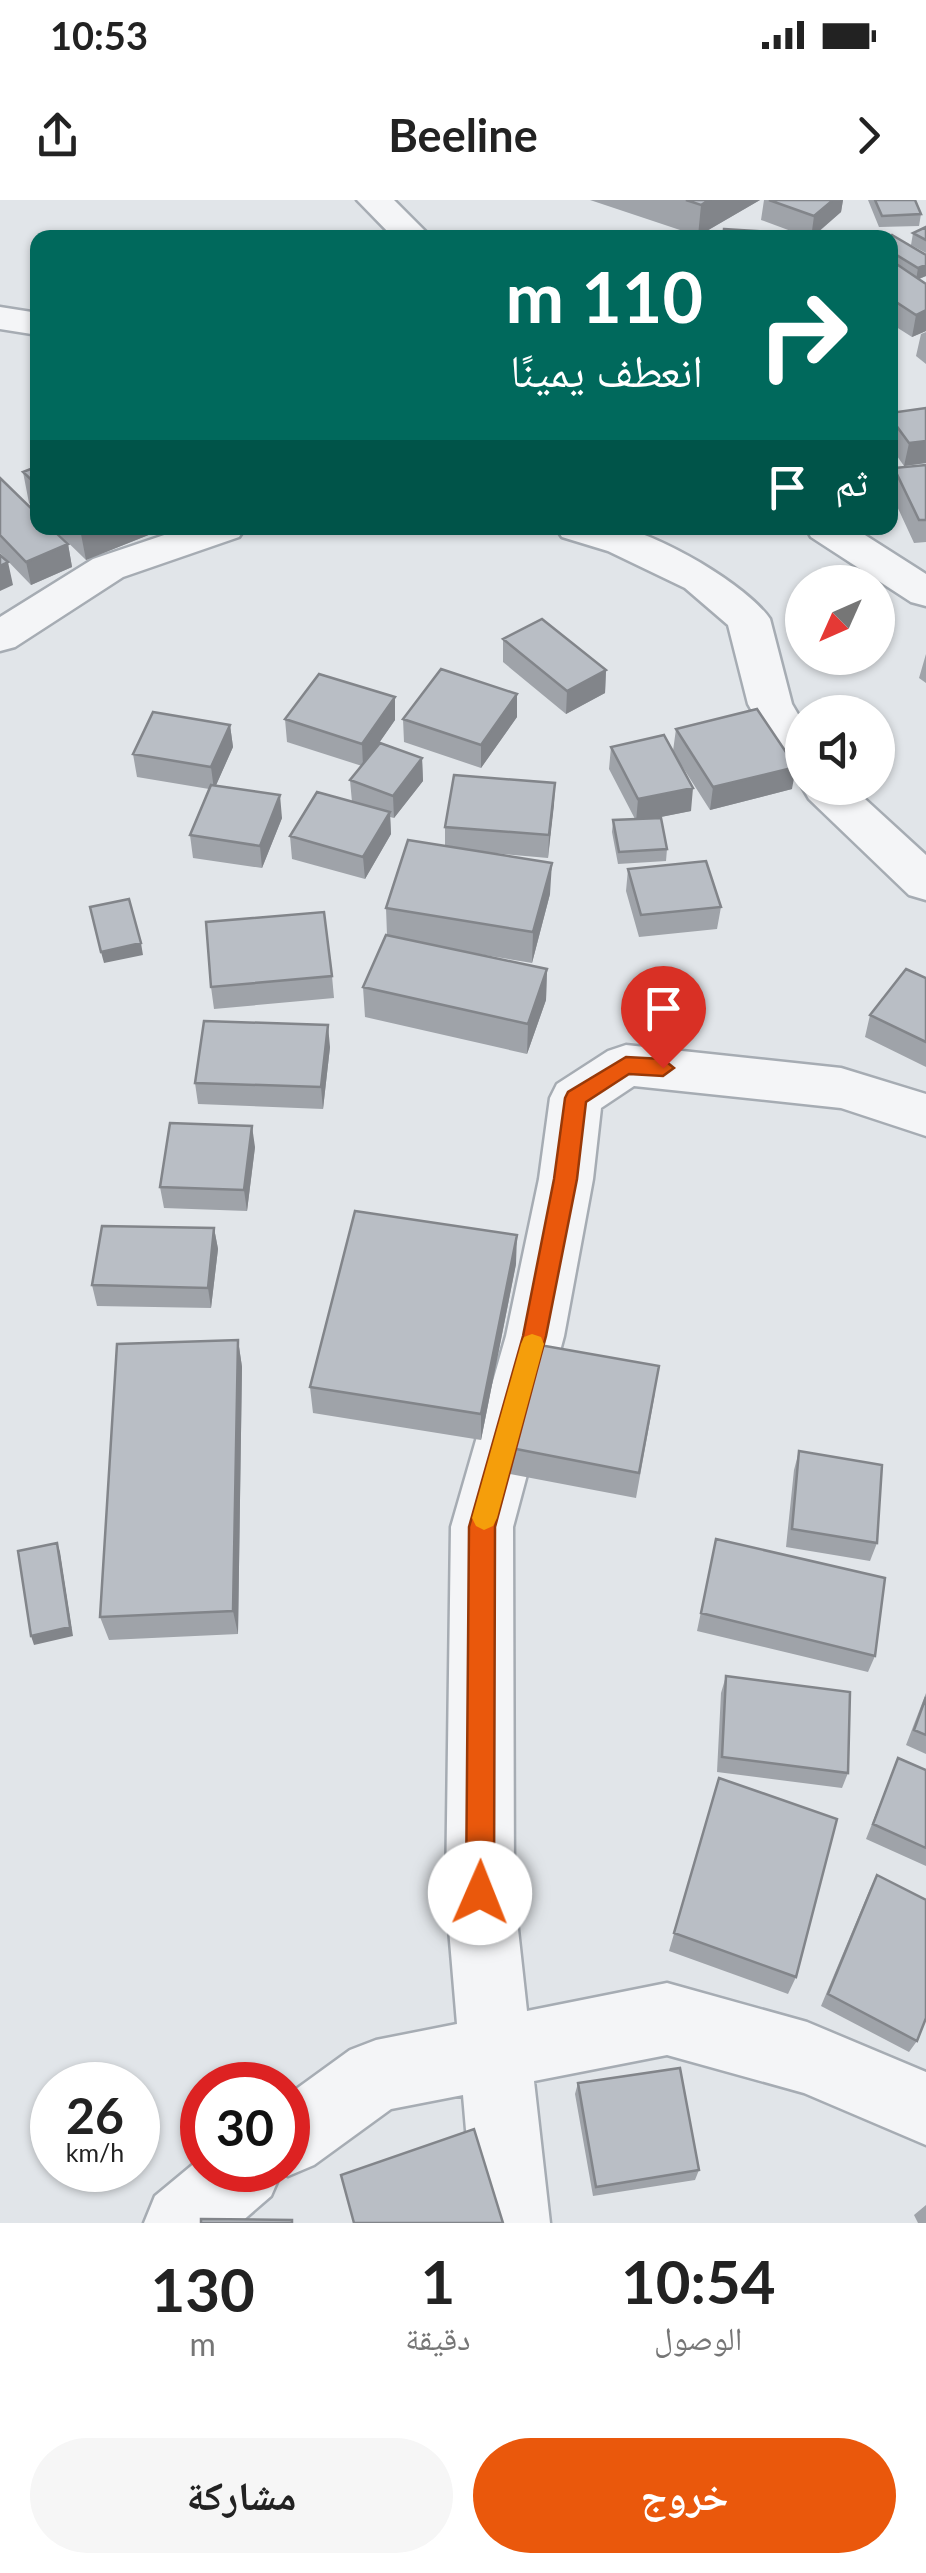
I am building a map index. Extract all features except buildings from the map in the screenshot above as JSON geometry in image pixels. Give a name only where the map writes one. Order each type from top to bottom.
[{"type":"street","points":[[374,200],[406,230]]},
{"type":"street","points":[[0,318],[30,323]]},
{"type":"street","points":[[0,637],[108,568],[204,535]]},
{"type":"street","points":[[600,535],[624,542],[700,580],[748,619],[770,704],[785,730]]},
{"type":"street","points":[[837,535],[926,593]]},
{"type":"street","points":[[843,805],[926,882]]},
{"type":"street","points":[[512,2223],[480,1893],[482,1527],[534,1336],[566,1179],[576,1098],[626,1065],[841,1088],[926,1115]]},
{"type":"street","points":[[310,2123],[376,2076],[667,2019],[808,2058],[926,2109]]},
{"type":"street","points":[[182,2223],[219,2192]]},
{"type":"slow traffic","points":[[484,1518],[532,1344]]},
{"type":"route","points":[[480,1893],[482,1527],[534,1336],[566,1179],[576,1098],[626,1065],[663,1068]]}]
